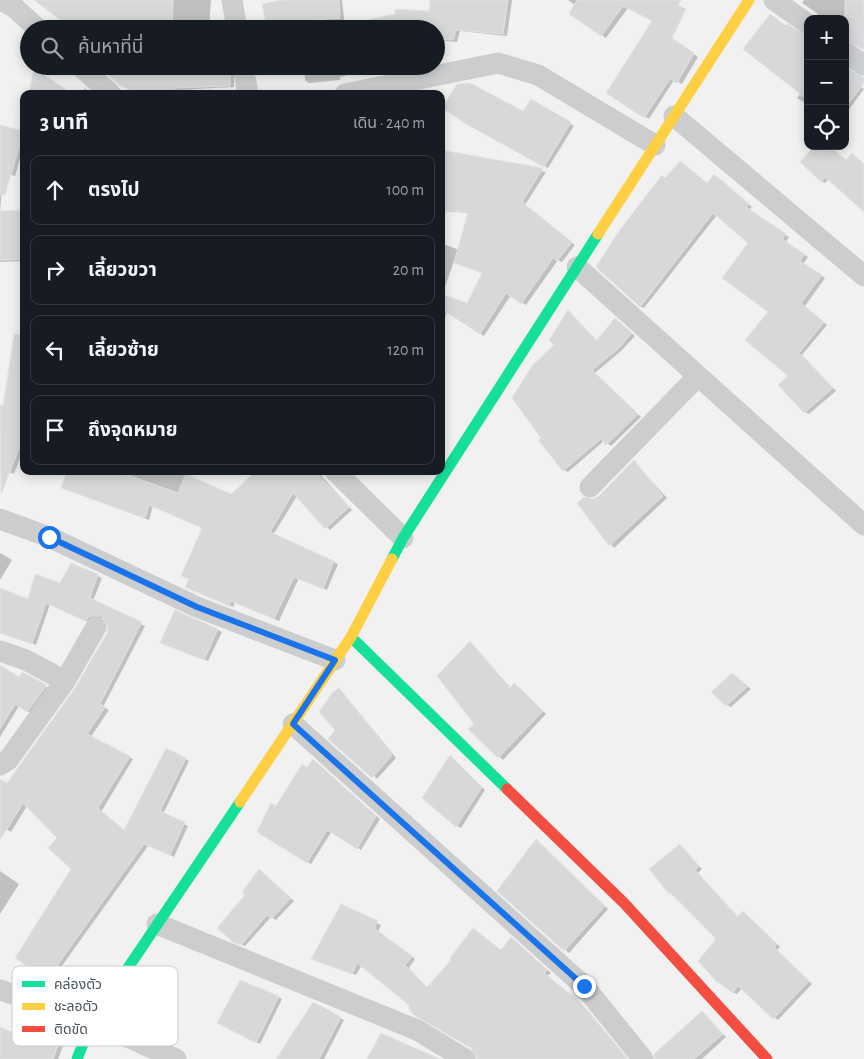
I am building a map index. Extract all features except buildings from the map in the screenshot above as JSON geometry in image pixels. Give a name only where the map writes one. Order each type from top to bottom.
[{"type":"street","points":[[1,0],[15,8],[28,20]]},
{"type":"street","points":[[232,0],[235,20]]},
{"type":"street","points":[[445,473],[749,0]]},
{"type":"street","points":[[774,0],[804,21]]},
{"type":"street","points":[[849,55],[864,65]]},
{"type":"street","points":[[445,74],[498,63],[538,75],[655,145]]},
{"type":"street","points":[[90,75],[107,90]]},
{"type":"street","points":[[245,75],[247,90]]},
{"type":"street","points":[[365,90],[439,75]]},
{"type":"street","points":[[674,116],[864,276]]},
{"type":"street","points":[[577,267],[864,525]]},
{"type":"street","points":[[590,488],[698,376]]},
{"type":"street","points":[[339,475],[403,538]]},
{"type":"street","points":[[129,966],[351,637],[403,538],[443,475]]},
{"type":"street","points":[[0,519],[49,537],[197,607],[335,660]]},
{"type":"street","points":[[0,765],[8,760],[64,681],[96,627]]},
{"type":"street","points":[[351,637],[624,902],[767,1059]]},
{"type":"street","points":[[0,651],[26,660],[64,681]]},
{"type":"street","points":[[293,724],[584,986],[643,1059]]},
{"type":"street","points":[[157,924],[417,1030],[465,1059]]},
{"type":"street","points":[[0,990],[12,994]]},
{"type":"street","points":[[77,1059],[82,1046]]},
{"type":"street","points":[[147,1046],[176,1059]]},
{"type":"traffic: fast","points":[[445,473],[598,234]]},
{"type":"traffic: fast","points":[[392,559],[403,538],[443,475]]},
{"type":"traffic: fast","points":[[351,637],[507,789]]},
{"type":"traffic: fast","points":[[129,966],[240,802]]},
{"type":"traffic: fast","points":[[77,1059],[82,1046]]},
{"type":"traffic: slow","points":[[598,234],[749,0]]},
{"type":"traffic: slow","points":[[240,802],[351,637],[392,559]]},
{"type":"traffic: jam","points":[[507,789],[624,903],[767,1059]]},
{"type":"route","points":[[49,537],[197,607],[335,660],[293,724],[584,986]]}]
